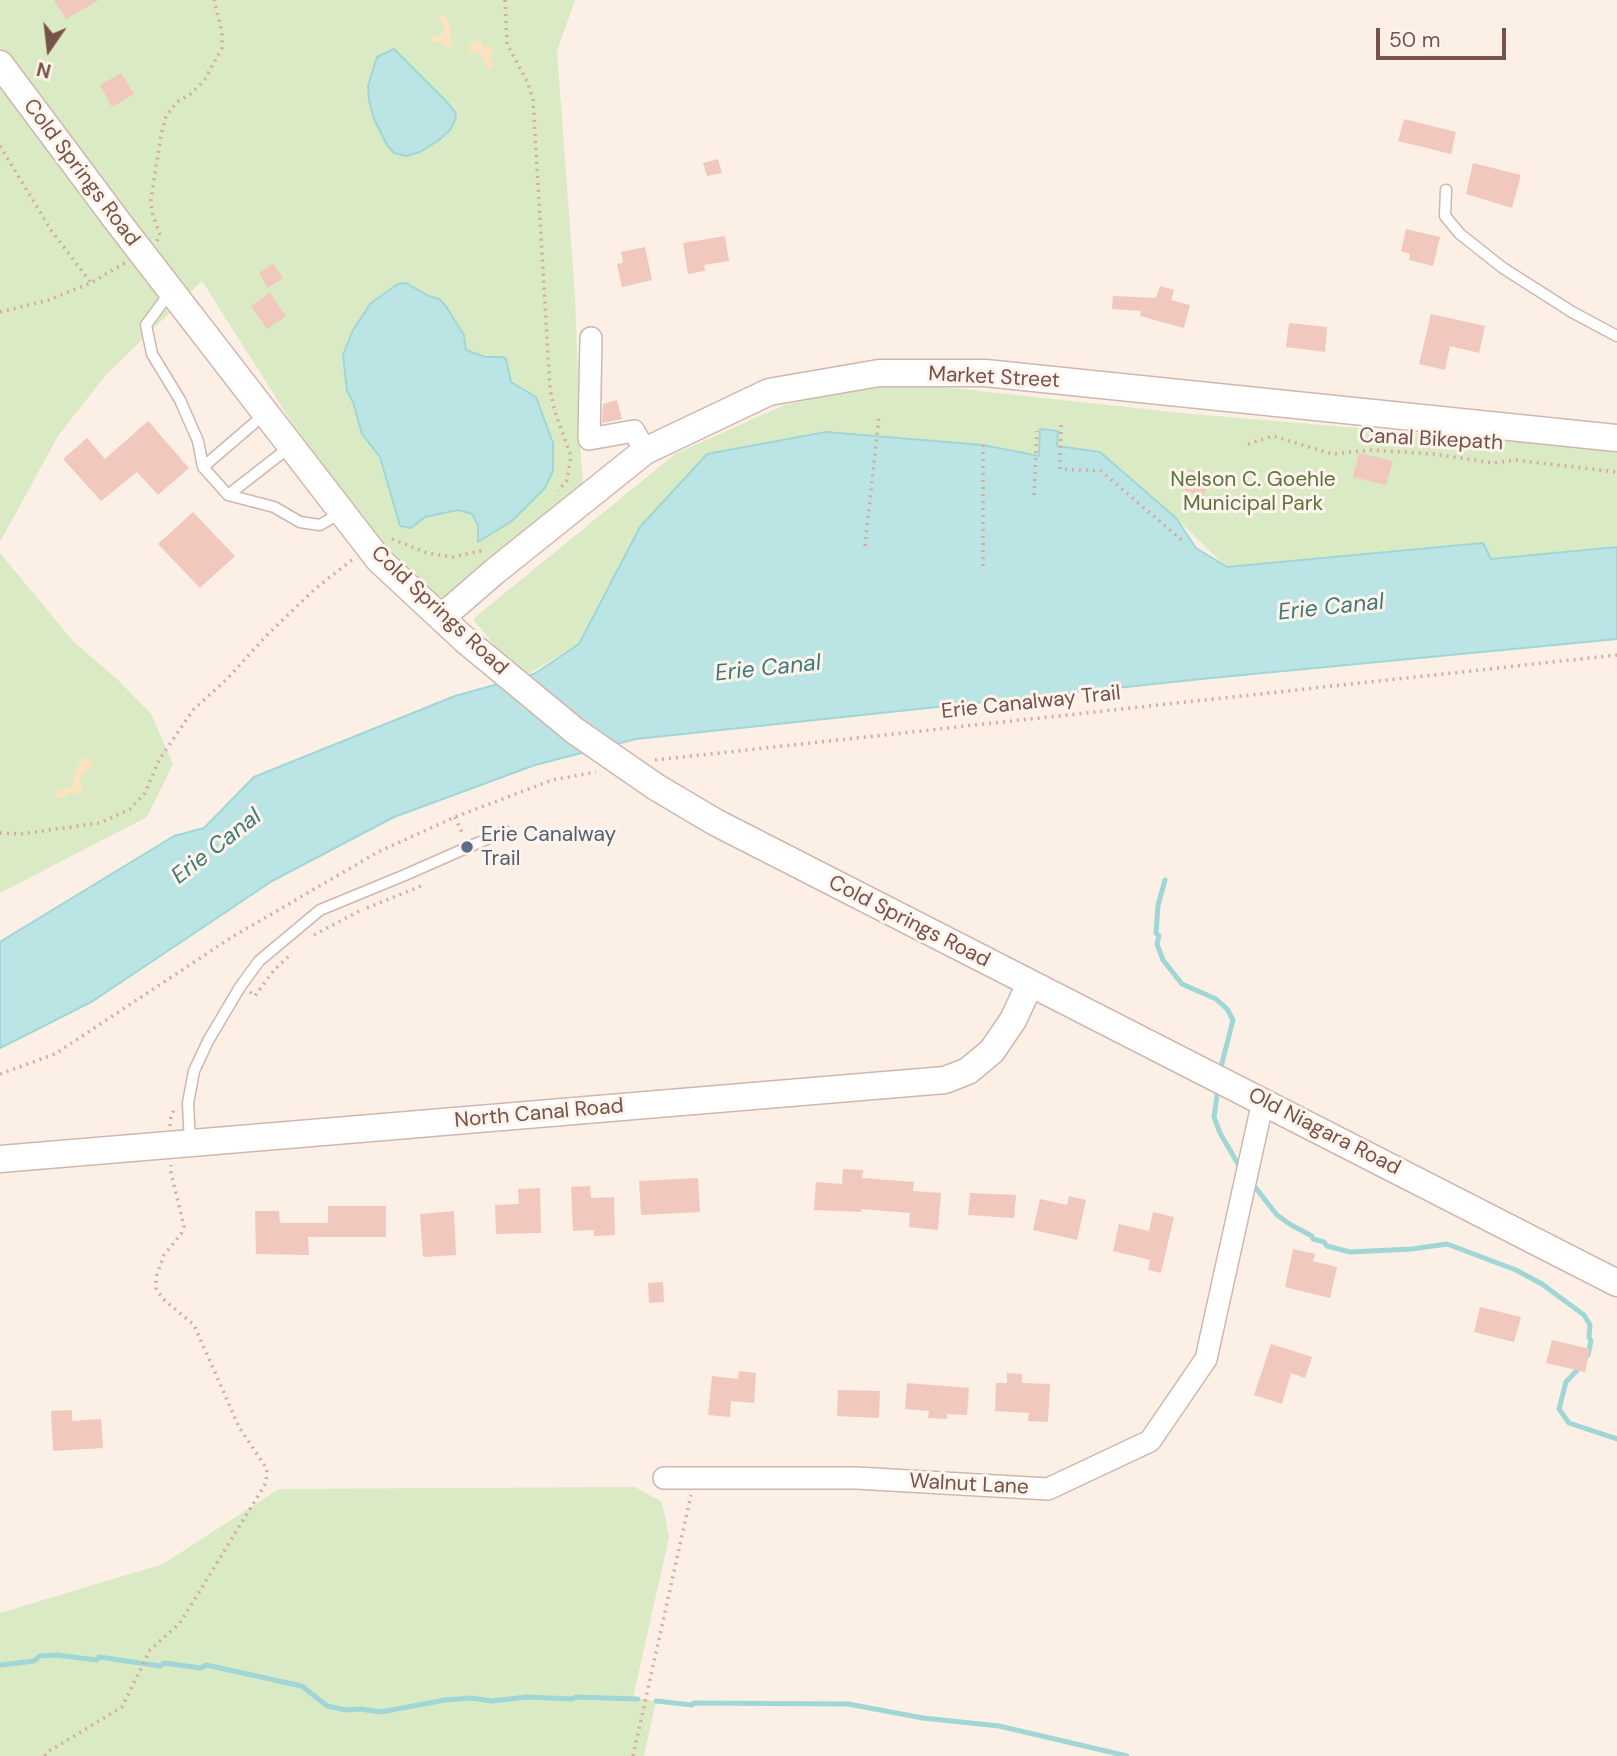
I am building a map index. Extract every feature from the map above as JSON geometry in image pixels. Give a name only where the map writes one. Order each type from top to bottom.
[{"type":"street","name":"Cold Springs Road","points":[[0,64],[379,560],[465,640],[575,731],[652,774],[715,822],[1030,984]]},
{"type":"street","points":[[591,338],[589,439],[634,431],[645,451]]},
{"type":"street","name":"Market Street","points":[[442,617],[645,451],[769,391],[879,373],[985,373],[1617,438]]},
{"type":"street","name":"Old Niagara Road","points":[[1030,984],[1617,1283]]},
{"type":"street","name":"North Canal Road","points":[[0,1160],[944,1080],[977,1065],[992,1051],[1013,1020],[1030,984]]},
{"type":"street","name":"Walnut Lane","points":[[664,1478],[856,1478],[1048,1489],[1150,1441],[1206,1359],[1263,1101]]},
{"type":"lane","points":[[1446,190],[1445,216],[1460,234],[1503,268],[1572,312],[1617,336]]},
{"type":"lane","points":[[171,291],[146,326],[152,354],[180,400],[198,441],[204,467],[228,495],[274,507],[300,522],[320,525],[342,512]]},
{"type":"lane","points":[[204,467],[266,413]]},
{"type":"lane","points":[[228,495],[291,446]]},
{"type":"lane","points":[[180,1143],[194,1071],[208,1041],[259,961],[320,910],[505,831]]},
{"type":"path","points":[[154,247],[160,235],[151,200],[166,116],[177,102],[192,93],[205,79],[222,48],[222,32],[214,0]]},
{"type":"path","points":[[505,0],[506,44],[528,83],[533,100],[550,389],[555,412],[571,456],[567,480],[555,494]]},
{"type":"path","points":[[0,146],[51,230],[91,283]]},
{"type":"path","points":[[0,312],[49,300],[91,283],[133,258]]},
{"type":"path","points":[[865,547],[879,416]]},
{"type":"path","points":[[1061,425],[1060,470],[1101,471],[1185,543]]},
{"type":"path","points":[[1034,495],[1037,431]]},
{"type":"path","name":"Canal Bikepath","points":[[1248,444],[1273,436],[1332,454],[1368,450],[1433,454],[1494,463],[1516,460],[1617,471]]},
{"type":"path","points":[[983,445],[984,568]]},
{"type":"path","points":[[390,539],[426,553],[453,557],[486,550]]},
{"type":"path","points":[[0,833],[20,834],[100,823],[130,809],[145,793],[159,761],[193,710],[316,588],[359,554]]},
{"type":"path","name":"Erie Canalway Trail","points":[[652,774],[1617,656]]},
{"type":"path","points":[[0,1074],[55,1054],[243,930],[378,852],[455,817],[552,780],[607,769]]},
{"type":"path","points":[[455,817],[468,847]]},
{"type":"path","points":[[313,936],[333,923],[421,886]]},
{"type":"path","points":[[240,987],[255,996],[274,970],[294,952]]},
{"type":"path","points":[[178,1103],[171,1116],[180,1143]]},
{"type":"path","points":[[45,1756],[122,1707],[150,1650],[180,1623],[266,1483],[267,1469],[239,1427],[194,1325],[162,1298],[156,1288],[156,1277],[163,1255],[181,1234],[184,1226],[171,1173]]},
{"type":"path","points":[[633,1756],[694,1478]]},
{"type":"green space","points":[[0,0],[575,0],[557,51],[575,295],[581,461],[585,499],[445,601],[401,567],[360,521],[285,412],[202,281],[105,376],[58,436],[0,542]]},
{"type":"green space","name":"Nelson C. Goehle Municipal Park","points":[[896,382],[1181,413],[1617,450],[1617,546],[1491,559],[1483,543],[1226,567],[1176,518],[640,527],[579,644],[521,678],[473,619],[675,454],[784,405]]},
{"type":"green space","points":[[0,553],[74,642],[117,679],[151,714],[173,764],[147,817],[0,893]]},
{"type":"green space","points":[[635,1487],[662,1502],[669,1537],[633,1698],[656,1701],[644,1756],[0,1756],[0,1613],[163,1564],[279,1489]]},
{"type":"sand","points":[[445,15],[451,29],[452,43],[448,47],[440,42],[433,42],[430,38],[431,35],[439,36],[443,33],[444,26],[439,19]]},
{"type":"sand","points":[[482,38],[482,46],[492,46],[494,49],[490,56],[494,65],[492,70],[488,69],[480,54],[474,52],[467,56],[470,43]]},
{"type":"sand","points":[[85,757],[93,766],[80,778],[82,792],[70,792],[64,797],[56,798],[55,793],[59,789],[73,785],[75,772]]},
{"type":"water","points":[[394,49],[444,99],[455,112],[456,118],[450,130],[439,140],[420,152],[406,156],[394,153],[387,145],[374,119],[369,100],[368,86],[377,57]]},
{"type":"water","points":[[406,283],[439,299],[445,305],[464,335],[466,350],[485,357],[506,359],[511,382],[536,397],[553,443],[553,471],[545,488],[512,521],[478,542],[478,525],[472,514],[458,510],[425,517],[411,528],[400,526],[380,457],[362,434],[347,391],[343,355],[353,330],[371,303],[398,284]]},
{"type":"water","name":"Erie Canal","points":[[1040,429],[1058,431],[1057,446],[1100,452],[1176,518],[1196,548],[1227,567],[1483,543],[1491,559],[1617,547],[1617,639],[1201,679],[636,739],[535,765],[394,817],[272,881],[93,1001],[0,1048],[0,942],[174,836],[204,828],[254,777],[455,696],[534,674],[579,644],[640,527],[707,454],[826,432],[983,445],[1039,456]]},
{"type":"building","points":[[54,0],[99,0],[66,19]]},
{"type":"building","points":[[121,73],[134,94],[112,107],[100,85]]},
{"type":"building","points":[[1404,119],[1456,132],[1451,154],[1398,141]]},
{"type":"building","points":[[718,159],[722,173],[707,176],[703,163]]},
{"type":"building","points":[[1473,163],[1521,175],[1512,208],[1466,194]]},
{"type":"building","points":[[1406,229],[1440,237],[1433,266],[1409,260],[1410,254],[1401,251]]},
{"type":"building","points":[[725,236],[729,261],[704,265],[705,271],[688,274],[683,243]]},
{"type":"building","points":[[645,247],[652,280],[622,287],[617,264],[623,263],[621,252]]},
{"type":"building","points":[[273,264],[283,278],[268,288],[259,273]]},
{"type":"building","points":[[1160,286],[1174,290],[1171,300],[1190,305],[1184,328],[1140,316],[1141,311],[1112,309],[1113,296],[1156,298]]},
{"type":"building","points":[[270,293],[286,316],[267,329],[251,306]]},
{"type":"building","points":[[1431,314],[1485,326],[1479,353],[1450,346],[1445,370],[1419,364]]},
{"type":"building","points":[[1289,323],[1327,327],[1325,352],[1286,347]]},
{"type":"building","points":[[617,400],[622,419],[602,423],[603,404]]},
{"type":"building","points":[[148,421],[189,468],[158,495],[137,472],[101,501],[63,459],[87,438],[105,459]]},
{"type":"building","points":[[1359,453],[1393,461],[1386,485],[1353,477]]},
{"type":"building","points":[[1189,469],[1211,477],[1203,497],[1181,489]]},
{"type":"building","points":[[193,512],[235,556],[200,588],[158,544]]},
{"type":"building","points":[[843,1169],[863,1170],[862,1178],[914,1182],[913,1191],[941,1193],[938,1230],[909,1227],[910,1213],[861,1209],[861,1212],[814,1210],[816,1182],[842,1184]]},
{"type":"building","points":[[698,1178],[700,1212],[641,1215],[639,1181]]},
{"type":"building","points":[[590,1186],[591,1198],[614,1197],[615,1235],[594,1236],[594,1230],[573,1231],[571,1187]]},
{"type":"building","points":[[540,1188],[541,1233],[496,1234],[495,1205],[519,1204],[518,1189]]},
{"type":"building","points":[[970,1193],[1016,1195],[1014,1218],[968,1215]]},
{"type":"building","points":[[1069,1196],[1086,1200],[1077,1240],[1033,1230],[1040,1199],[1067,1205]]},
{"type":"building","points":[[328,1206],[386,1206],[386,1237],[308,1237],[309,1255],[256,1254],[255,1211],[279,1211],[280,1223],[328,1223]]},
{"type":"building","points":[[454,1211],[456,1255],[423,1257],[420,1214]]},
{"type":"building","points":[[1153,1212],[1174,1217],[1161,1273],[1148,1270],[1150,1260],[1113,1251],[1119,1224],[1149,1231]]},
{"type":"building","points":[[1293,1249],[1315,1254],[1313,1261],[1337,1267],[1330,1298],[1285,1287]]},
{"type":"building","points":[[663,1282],[664,1302],[649,1303],[648,1283]]},
{"type":"building","points":[[1480,1307],[1521,1317],[1514,1342],[1474,1332]]},
{"type":"building","points":[[1552,1340],[1590,1349],[1585,1372],[1546,1363]]},
{"type":"building","points":[[1271,1344],[1312,1357],[1305,1378],[1291,1373],[1282,1404],[1254,1395]]},
{"type":"building","points":[[739,1371],[756,1373],[754,1403],[731,1401],[730,1417],[708,1415],[712,1376],[738,1379]]},
{"type":"building","points":[[1007,1373],[1022,1374],[1022,1383],[1050,1384],[1048,1422],[1028,1421],[1029,1413],[995,1411],[996,1383],[1007,1383]]},
{"type":"building","points":[[907,1383],[969,1388],[967,1415],[947,1414],[947,1419],[928,1418],[929,1411],[905,1409]]},
{"type":"building","points":[[838,1390],[880,1391],[879,1418],[837,1416]]},
{"type":"building","points":[[72,1410],[72,1421],[101,1419],[103,1448],[53,1451],[51,1411]]},
{"type":"waterway","points":[[1165,880],[1158,905],[1156,933],[1159,936],[1157,944],[1163,960],[1182,984],[1216,999],[1227,1009],[1233,1020],[1220,1071]]},
{"type":"waterway","points":[[1218,1088],[1214,1117],[1241,1169]]},
{"type":"waterway","points":[[1251,1182],[1277,1215],[1327,1246],[1350,1252],[1412,1249],[1447,1244],[1516,1270],[1542,1284],[1584,1315],[1590,1325],[1588,1355]]},
{"type":"waterway","points":[[1581,1366],[1566,1382],[1559,1409],[1569,1423],[1617,1439]]},
{"type":"waterway","points":[[0,1665],[56,1655],[97,1660],[99,1657],[160,1666],[164,1663],[201,1668],[206,1665],[302,1686],[327,1706],[381,1712],[471,1698],[492,1701],[527,1697],[638,1699]]},
{"type":"waterway","points":[[656,1701],[692,1705],[848,1704],[923,1718],[999,1726],[1127,1756]]},
{"type":"place","name":"Erie Canalway Trail","points":[[467,847]]}]
